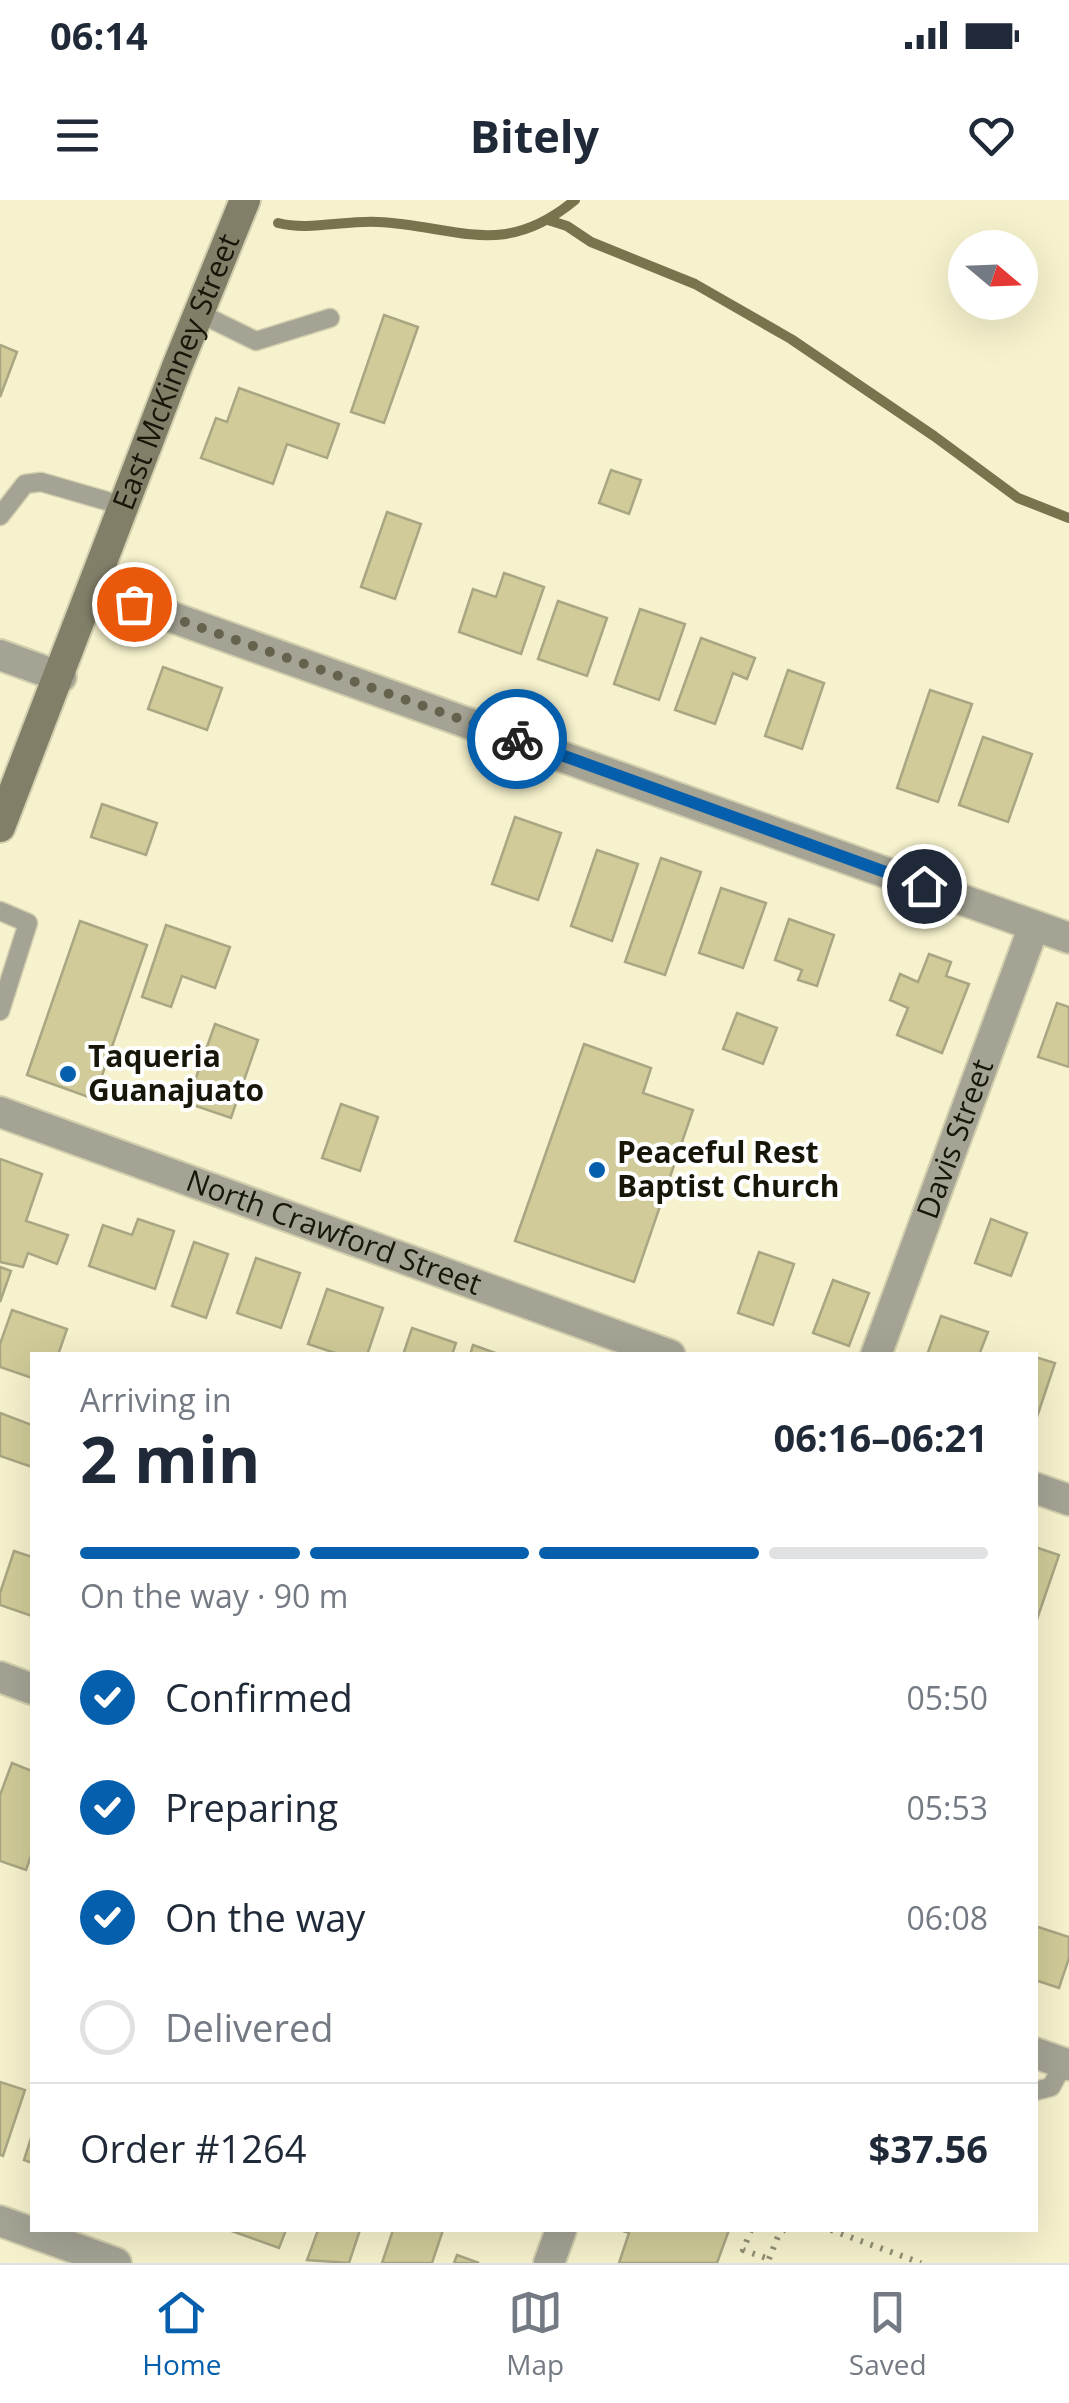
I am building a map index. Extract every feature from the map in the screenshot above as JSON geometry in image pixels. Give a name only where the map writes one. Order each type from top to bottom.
[{"type":"main road","name":"East McKinney Street","points":[[0,828],[246,200]]},
{"type":"street","points":[[93,590],[1069,938]]},
{"type":"street","points":[[0,655],[60,677]]},
{"type":"street","name":"Davis Street","points":[[877,1352],[1034,926]]},
{"type":"street","name":"North Crawford Street","points":[[0,1112],[662,1352]]},
{"type":"street","points":[[1038,1489],[1069,1500]]},
{"type":"street","points":[[0,1677],[30,1688]]},
{"type":"street","points":[[0,2220],[60,2253],[116,2263]]},
{"type":"street","points":[[549,2263],[560,2232]]},
{"type":"lane","points":[[199,313],[256,341],[330,318]]},
{"type":"lane","points":[[0,516],[25,484],[42,482],[124,506]]},
{"type":"lane","points":[[0,911],[28,923],[0,1011]]},
{"type":"lane","points":[[1038,2090],[1051,2087],[1056,2060]]},
{"type":"path","points":[[749,2232],[743,2250],[768,2261],[782,2232]]},
{"type":"path","points":[[837,2232],[921,2263]]},
{"type":"building","points":[[384,315],[418,327],[384,423],[351,412]]},
{"type":"building","points":[[0,345],[17,352],[0,397]]},
{"type":"building","points":[[239,388],[339,424],[327,458],[287,444],[273,484],[201,458],[216,418],[227,422]]},
{"type":"building","points":[[611,470],[641,480],[629,514],[599,503]]},
{"type":"building","points":[[387,512],[421,524],[395,599],[361,587]]},
{"type":"building","points":[[504,573],[544,587],[521,654],[459,632],[473,589],[496,597]]},
{"type":"building","points":[[558,601],[607,618],[587,676],[538,659]]},
{"type":"building","points":[[640,609],[685,624],[659,700],[614,684]]},
{"type":"building","points":[[701,638],[755,658],[747,679],[733,673],[715,724],[675,710]]},
{"type":"building","points":[[163,667],[222,688],[207,730],[148,709]]},
{"type":"building","points":[[788,670],[824,683],[802,749],[765,736]]},
{"type":"building","points":[[930,690],[972,704],[938,802],[897,788]]},
{"type":"building","points":[[983,737],[1032,754],[1008,822],[959,805]]},
{"type":"building","points":[[102,804],[157,823],[146,855],[91,837]]},
{"type":"building","points":[[515,817],[561,833],[538,900],[492,884]]},
{"type":"building","points":[[597,850],[638,864],[612,941],[571,926]]},
{"type":"building","points":[[661,858],[701,872],[665,975],[625,962]]},
{"type":"building","points":[[721,888],[766,903],[743,968],[699,953]]},
{"type":"building","points":[[789,919],[834,935],[817,986],[798,980],[802,970],[775,960]]},
{"type":"building","points":[[80,921],[147,945],[94,1099],[27,1075]]},
{"type":"building","points":[[166,925],[230,947],[215,988],[182,976],[171,1007],[142,997]]},
{"type":"building","points":[[929,954],[951,962],[946,976],[969,984],[942,1053],[897,1035],[908,1008],[890,1000],[900,974],[918,982]]},
{"type":"building","points":[[1057,1003],[1069,1007],[1069,1067],[1038,1057]]},
{"type":"building","points":[[737,1013],[777,1028],[763,1064],[723,1049]]},
{"type":"building","points":[[215,1024],[258,1040],[231,1118],[187,1103]]},
{"type":"building","name":"Peaceful Rest Baptist Church","points":[[584,1044],[651,1068],[643,1093],[693,1110],[634,1282],[515,1241]]},
{"type":"building","points":[[341,1104],[378,1117],[360,1171],[322,1158]]},
{"type":"building","points":[[0,1159],[42,1174],[26,1221],[68,1235],[57,1264],[28,1253],[23,1267],[0,1262]]},
{"type":"building","points":[[138,1219],[174,1231],[155,1289],[89,1266],[103,1225],[132,1235]]},
{"type":"building","points":[[991,1219],[1027,1233],[1011,1276],[975,1263]]},
{"type":"building","points":[[194,1242],[228,1254],[206,1318],[172,1306]]},
{"type":"building","points":[[759,1252],[794,1264],[773,1325],[738,1313]]},
{"type":"building","points":[[256,1258],[300,1273],[281,1328],[237,1313]]},
{"type":"building","points":[[0,1267],[11,1271],[0,1302]]},
{"type":"building","points":[[833,1280],[869,1293],[849,1346],[813,1333]]},
{"type":"building","points":[[327,1289],[383,1308],[368,1352],[332,1352],[308,1344]]},
{"type":"building","points":[[12,1310],[67,1329],[59,1352],[30,1352],[30,1377],[0,1367],[0,1344]]},
{"type":"building","points":[[941,1316],[988,1332],[980,1352],[928,1352]]},
{"type":"building","points":[[412,1328],[456,1343],[453,1352],[404,1352]]},
{"type":"building","points":[[473,1345],[493,1352],[471,1352]]},
{"type":"building","points":[[1038,1358],[1055,1363],[1038,1414]]},
{"type":"building","points":[[0,1413],[30,1424],[30,1466],[0,1456]]},
{"type":"building","points":[[1038,1548],[1059,1555],[1038,1616]]},
{"type":"building","points":[[14,1551],[30,1556],[30,1615],[0,1605],[0,1593]]},
{"type":"building","points":[[12,1763],[30,1770],[30,1859],[26,1870],[0,1861],[0,1795]]},
{"type":"building","points":[[1038,1927],[1069,1937],[1069,1958],[1059,1988],[1038,1981]]},
{"type":"building","points":[[0,2082],[25,2090],[3,2156],[0,2155]]},
{"type":"building","points":[[30,2141],[30,2162],[24,2160]]},
{"type":"building","points":[[235,2232],[285,2232],[279,2248]]},
{"type":"building","points":[[317,2232],[359,2232],[349,2263],[307,2260]]},
{"type":"building","points":[[392,2232],[442,2232],[432,2263],[382,2263]]},
{"type":"building","points":[[626,2232],[728,2232],[717,2263],[619,2263],[629,2233]]},
{"type":"building","points":[[457,2255],[479,2263],[454,2263]]},
{"type":"waterway","points":[[278,223],[302,226],[378,222],[457,233],[502,234],[549,218],[575,200]]},
{"type":"waterway","points":[[548,220],[567,226],[591,242],[695,284],[791,339],[1018,498],[1069,518]]},
{"type":"way so far","points":[[134,604],[517,739]]},
{"type":"place","name":"Taqueria Guanajuato","points":[[68,1074]]},
{"type":"place","name":"Peaceful Rest Baptist Church","points":[[597,1170]]},
{"type":"route","points":[[517,739],[924,886]]}]
